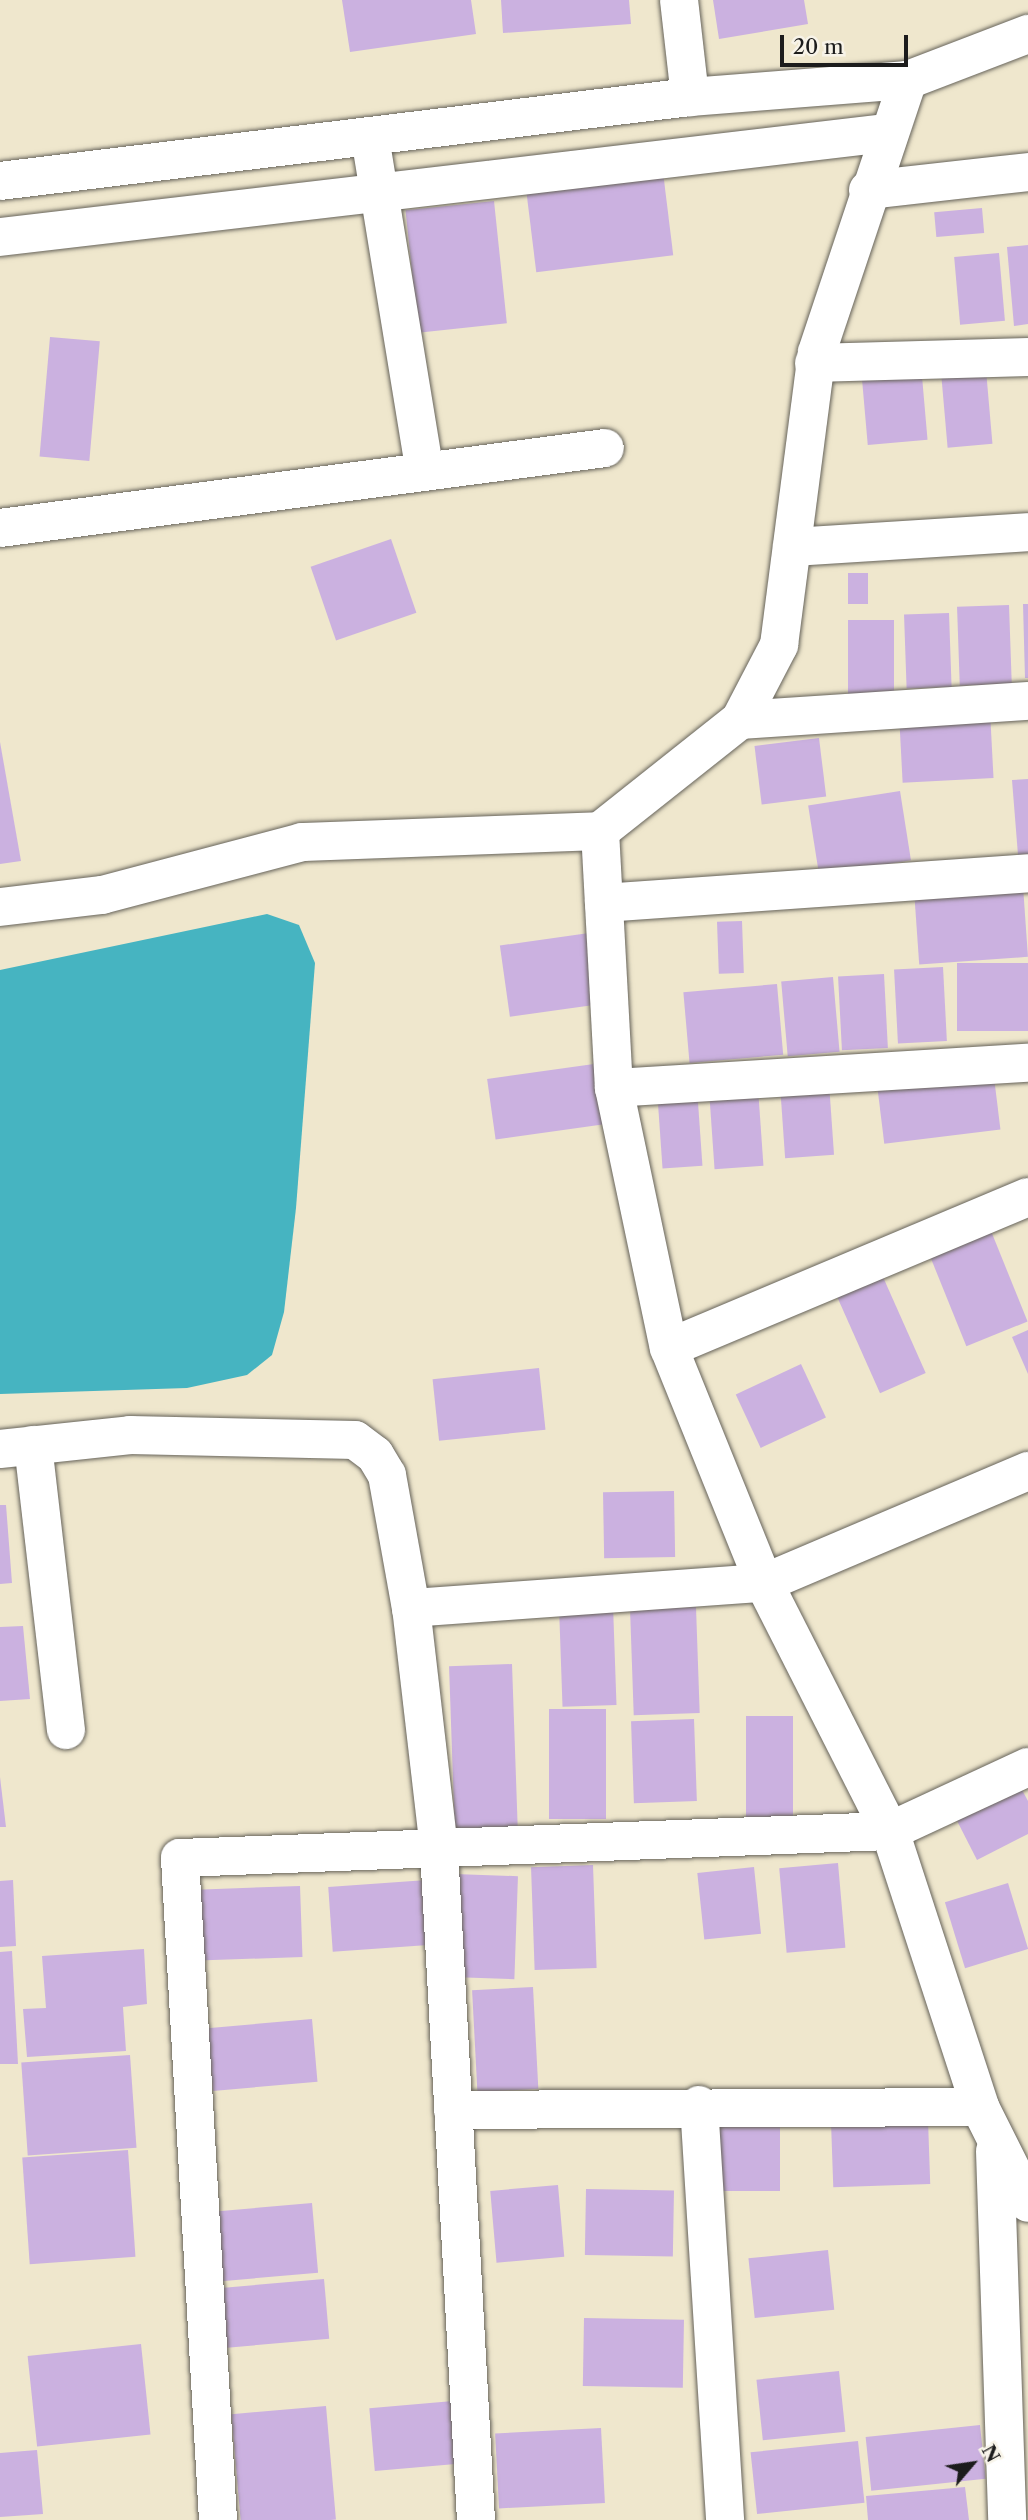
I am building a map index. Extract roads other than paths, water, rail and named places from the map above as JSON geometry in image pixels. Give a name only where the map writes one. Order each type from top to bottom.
[{"type":"street","points":[[679,0],[690,97]]},
{"type":"street","points":[[0,181],[690,97],[908,80],[1028,34]]},
{"type":"street","points":[[0,907],[102,895],[302,842],[600,831],[740,720],[779,645],[814,363],[868,190],[908,80]]},
{"type":"street","points":[[0,237],[887,133]]},
{"type":"street","points":[[370,137],[376,192],[425,472]]},
{"type":"street","points":[[868,190],[1028,172]]},
{"type":"street","points":[[814,363],[1028,357]]},
{"type":"street","points":[[0,528],[605,447]]},
{"type":"street","points":[[792,547],[1028,532]]},
{"type":"street","points":[[740,720],[1028,701]]},
{"type":"street","points":[[600,831],[614,1088],[669,1348],[764,1583],[890,1831],[980,2107],[995,2145],[1028,2203]]},
{"type":"street","points":[[604,903],[1028,873]]},
{"type":"street","points":[[614,1088],[1028,1063]]},
{"type":"street","points":[[669,1348],[1028,1197]]},
{"type":"street","points":[[66,1730],[17,1447],[130,1436],[355,1440],[387,1475],[411,1608],[439,1849],[476,2520]]},
{"type":"street","points":[[411,1608],[764,1583],[1028,1471]]},
{"type":"street","points":[[218,2520],[180,1858],[890,1831],[1028,1767]]},
{"type":"street","points":[[453,2110],[699,2105],[980,2107]]},
{"type":"street","points":[[699,2105],[725,2520]]},
{"type":"street","points":[[995,2145],[1007,2520]]},
{"type":"water","points":[[267,914],[299,925],[315,963],[296,1208],[284,1312],[272,1355],[247,1375],[187,1388],[0,1394],[0,970]]}]
